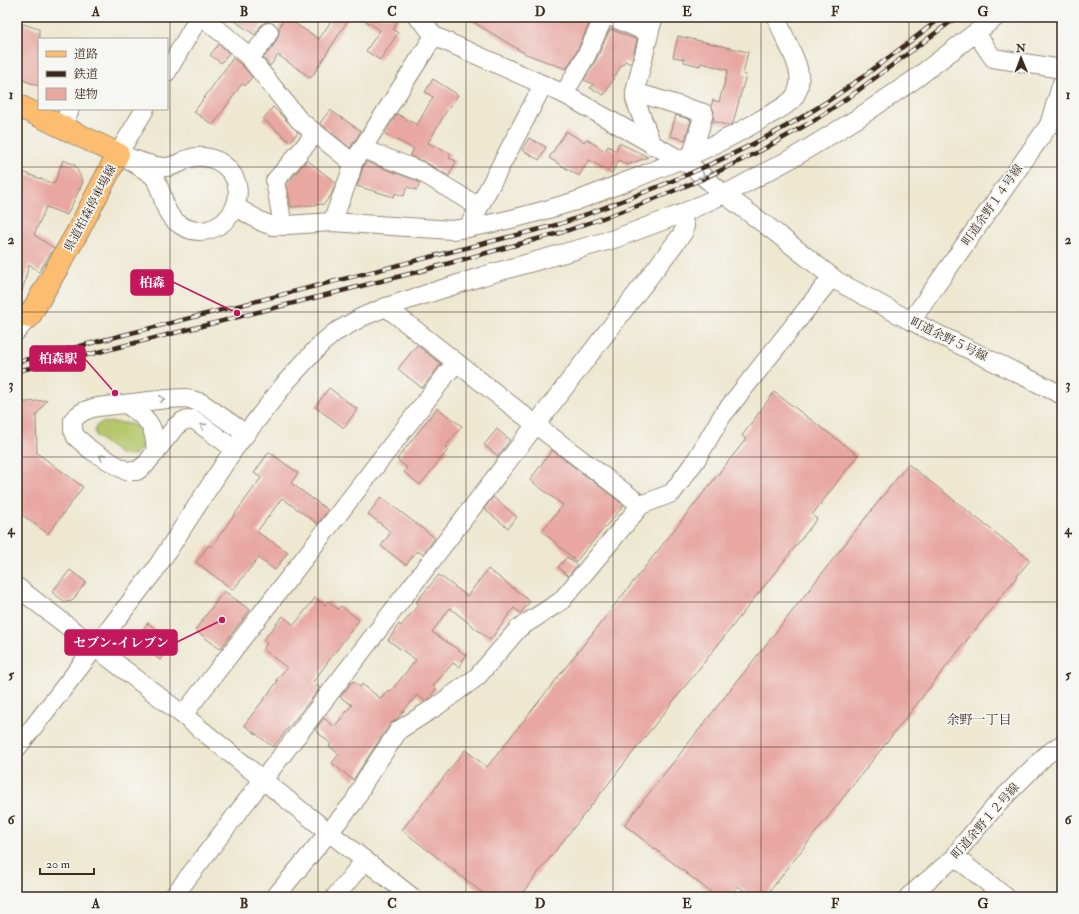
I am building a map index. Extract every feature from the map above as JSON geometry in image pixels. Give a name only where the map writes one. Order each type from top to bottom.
[{"type":"main road","name":"県道柏森停車場線","points":[[17,105],[66,118],[118,154],[56,272],[21,321]]},
{"type":"street","points":[[168,70],[200,17],[226,36],[250,58],[299,120],[312,131],[358,156],[420,171],[479,207]]},
{"type":"street","points":[[332,222],[358,156],[434,36],[424,23],[417,17]]},
{"type":"street","points":[[564,94],[586,56],[604,17]]},
{"type":"street","points":[[612,17],[642,30],[653,22]]},
{"type":"street","points":[[236,207],[262,222],[273,226],[332,222],[452,230],[468,228],[530,214],[577,200],[686,158],[736,135],[780,109],[796,96],[799,82],[798,70],[777,17]]},
{"type":"street","points":[[17,748],[155,570],[234,449],[287,381],[334,332],[362,317],[386,307],[483,276],[589,247],[681,214],[724,194],[796,156],[840,130],[915,79],[996,17]]},
{"type":"street","points":[[652,145],[635,92],[653,22]]},
{"type":"street","points":[[250,58],[264,41],[269,32]]},
{"type":"street","points":[[976,33],[993,58],[1062,69]]},
{"type":"street","name":"町道余野５号線","points":[[434,36],[564,94],[652,145],[686,158],[691,166],[724,194],[835,279],[911,321],[1062,395]]},
{"type":"street","name":"町道余野１４号線","points":[[911,321],[1048,125],[1062,83]]},
{"type":"street","points":[[468,228],[543,85]]},
{"type":"street","points":[[635,92],[704,113],[686,158]]},
{"type":"street","points":[[118,154],[144,110]]},
{"type":"street","points":[[283,226],[275,182],[310,140],[312,131]]},
{"type":"street","points":[[118,154],[165,167],[178,165],[185,160],[193,158],[203,157],[216,160],[224,165],[234,177],[238,192],[236,207],[232,214],[223,223],[212,229],[194,230],[183,227],[175,222],[165,208],[160,189],[155,178],[118,154]]},
{"type":"street","points":[[172,897],[683,233],[685,226],[681,214]]},
{"type":"street","points":[[275,897],[331,834],[354,802],[366,779],[398,730],[437,706],[477,677],[519,628],[561,601],[641,505],[672,493],[696,460],[722,416],[835,279]]},
{"type":"street","points":[[386,307],[536,425],[641,505]]},
{"type":"street","points":[[182,715],[456,362]]},
{"type":"street","points":[[234,449],[193,419],[183,420],[176,426],[156,454],[146,464],[137,471],[126,471],[92,451],[76,437],[73,430],[73,420],[78,413],[98,407],[166,398],[186,398],[202,403],[246,434]]},
{"type":"street","points":[[126,404],[144,415],[151,426],[156,440],[156,454]]},
{"type":"street","points":[[17,587],[412,897]]},
{"type":"street","name":"町道余野１２号線","points":[[908,897],[955,857],[961,847],[998,803],[1046,754],[1062,744]]},
{"type":"street","points":[[955,857],[1006,897]]},
{"type":"street","points":[[335,897],[365,860]]},
{"type":"green space","points":[[100,423],[124,423],[137,427],[142,432],[144,437],[142,448],[133,455],[127,456],[120,454],[96,436],[95,428]]},
{"type":"building","points":[[229,17],[261,17],[268,22],[263,23],[255,35]]},
{"type":"building","points":[[285,17],[319,39],[334,17],[350,17],[311,78],[278,55],[270,66],[263,58],[272,48],[278,37],[279,28]]},
{"type":"building","points":[[360,17],[400,17],[393,29],[398,33],[380,60],[366,51],[380,30]]},
{"type":"building","points":[[465,17],[592,17],[577,51],[566,69],[526,54]]},
{"type":"building","points":[[23,24],[39,29],[38,86],[17,78],[17,40]]},
{"type":"building","points":[[610,29],[637,40],[631,64],[625,61],[622,64],[604,95],[590,88],[593,84],[584,80],[596,60]]},
{"type":"building","points":[[678,36],[748,52],[743,74],[746,75],[733,123],[729,126],[713,121],[714,111],[711,106],[713,100],[719,102],[728,70],[701,63],[700,66],[684,62],[684,59],[673,57]]},
{"type":"building","points":[[219,44],[229,53],[221,63],[210,55]]},
{"type":"building","points":[[233,58],[242,65],[252,77],[245,86],[242,84],[213,125],[194,112]]},
{"type":"building","points":[[433,79],[458,95],[449,107],[428,143],[451,154],[449,158],[456,161],[449,176],[425,162],[410,156],[414,149],[385,134],[397,114],[417,125],[433,97],[425,92]]},
{"type":"building","points":[[273,107],[298,132],[290,142],[263,119]]},
{"type":"building","points":[[330,110],[361,131],[350,148],[320,123]]},
{"type":"building","points":[[676,115],[691,120],[685,140],[670,136]]},
{"type":"building","points":[[566,131],[584,142],[586,139],[605,151],[608,146],[616,151],[619,143],[648,157],[627,165],[619,160],[612,173],[589,160],[579,176],[549,158]]},
{"type":"building","points":[[529,138],[546,147],[539,160],[522,150]]},
{"type":"building","points":[[63,160],[75,165],[83,182],[67,215],[46,207],[34,235],[54,248],[39,272],[29,264],[22,292],[17,291],[17,170],[54,184]]},
{"type":"building","points":[[307,160],[336,183],[331,195],[324,204],[291,207],[287,184]]},
{"type":"building","points":[[366,162],[415,180],[420,183],[417,190],[407,187],[404,196],[395,193],[394,197],[357,186]]},
{"type":"building","points":[[417,345],[441,364],[422,388],[398,369]]},
{"type":"building","points":[[329,388],[357,409],[344,428],[315,407]]},
{"type":"building","points":[[774,392],[858,455],[812,515],[817,519],[519,897],[488,897],[402,830],[465,750],[487,767],[746,439],[742,436]]},
{"type":"building","points":[[47,400],[36,416],[37,453],[83,487],[48,534],[17,511],[17,403]]},
{"type":"building","points":[[437,408],[462,426],[445,447],[448,450],[420,485],[404,472],[407,468],[397,459]]},
{"type":"building","points":[[497,429],[510,440],[498,456],[484,445]]},
{"type":"building","points":[[552,450],[624,505],[576,561],[542,531],[563,505],[530,480]]},
{"type":"building","points":[[269,452],[298,473],[291,483],[328,510],[318,524],[282,498],[257,532],[288,552],[275,570],[258,558],[233,590],[196,562],[209,545],[211,547],[261,478],[254,473]]},
{"type":"building","points":[[908,464],[1030,560],[765,897],[752,897],[738,886],[729,897],[717,897],[624,825]]},
{"type":"building","points":[[381,497],[435,538],[423,554],[417,551],[406,565],[381,546],[391,532],[368,514]]},
{"type":"building","points":[[493,497],[517,517],[508,528],[484,509]]},
{"type":"building","points":[[567,557],[577,565],[568,576],[558,567]]},
{"type":"building","points":[[488,569],[530,601],[521,613],[514,608],[490,640],[450,608],[432,632],[466,655],[459,667],[453,663],[433,686],[436,689],[428,700],[425,701],[417,695],[398,718],[390,724],[353,780],[332,763],[339,754],[329,746],[331,744],[315,730],[324,718],[334,727],[352,705],[340,697],[353,681],[360,687],[362,684],[381,699],[388,690],[390,692],[416,660],[388,640],[399,624],[401,626],[419,604],[416,602],[439,575],[467,596]]},
{"type":"building","points":[[70,570],[86,582],[72,601],[65,602],[52,592]]},
{"type":"building","points":[[224,591],[250,610],[220,649],[195,630]]},
{"type":"building","points":[[315,598],[325,605],[328,601],[338,609],[341,606],[359,620],[313,682],[320,688],[273,747],[244,725],[278,681],[276,680],[287,668],[263,649],[267,643],[263,640],[283,616],[294,625]]},
{"type":"building","points":[[148,623],[173,642],[160,660],[139,644],[142,640],[137,636]]},
{"type":"railway","points":[[17,362],[560,224],[593,212],[692,173],[787,126],[849,87],[942,17]]},
{"type":"railway","points":[[17,371],[87,355],[417,272],[563,232],[637,206],[705,178],[760,151],[815,120],[852,95],[957,17]]},
{"type":"place","name":"柏森","points":[[237,313]]},
{"type":"place","name":"柏森駅","points":[[115,393]]},
{"type":"place","name":"セブン-イレブン","points":[[222,620]]},
{"type":"district","name":"余野一丁目","points":[[979,719]]}]
